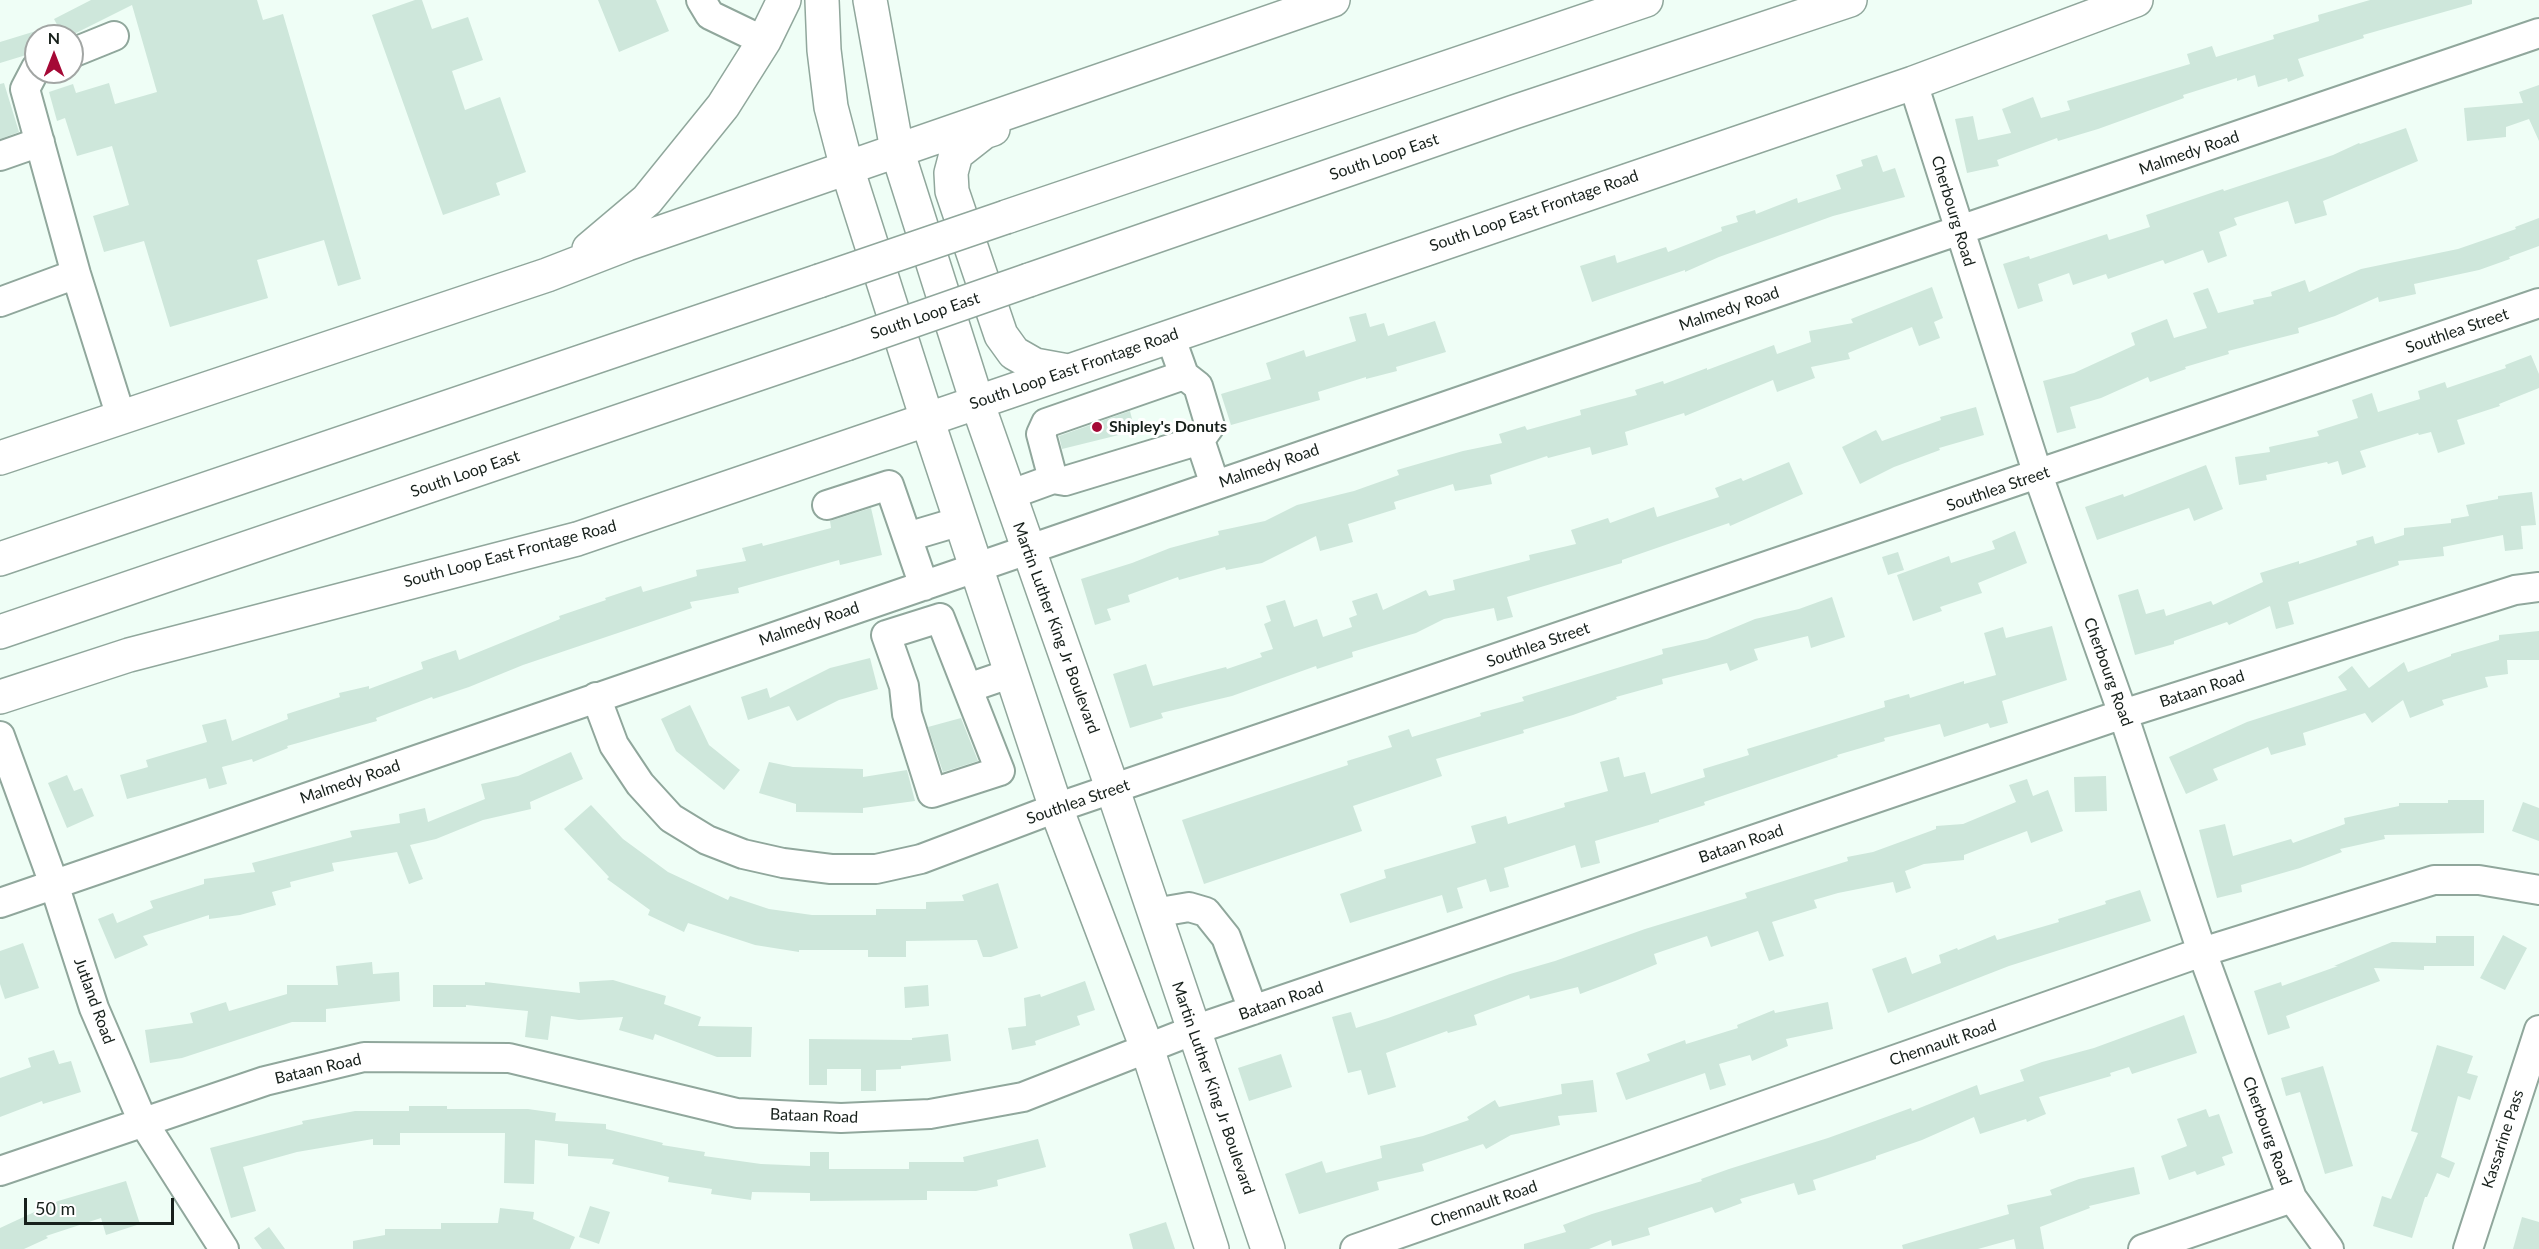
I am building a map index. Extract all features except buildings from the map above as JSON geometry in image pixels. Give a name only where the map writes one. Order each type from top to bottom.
[{"type":"main road","points":[[547,275],[598,243],[648,200],[723,106],[764,41],[784,0]]},
{"type":"main road","points":[[822,0],[824,50],[831,107],[847,168],[927,419],[1056,808],[1147,1048],[1212,1249]]},
{"type":"main road","name":"Martin Luther King Jr Boulevard","points":[[870,0],[897,150],[977,402],[1113,790],[1268,1249]]},
{"type":"main road","points":[[0,458],[547,275],[627,244],[1333,0]]},
{"type":"main road","points":[[0,559],[1646,0]]},
{"type":"main road","name":"South Loop East","points":[[0,632],[846,344],[1514,112],[1850,0]]},
{"type":"main road","name":"South Loop East Frontage Road","points":[[0,697],[129,655],[576,539],[1913,83],[2136,0]]},
{"type":"main road","points":[[1068,371],[1035,365],[1014,353],[1001,335],[952,191],[951,173],[956,154],[984,132],[1146,76],[1182,52]]},
{"type":"main road","points":[[0,553],[48,542]]},
{"type":"street","points":[[701,0],[710,15],[764,41]]},
{"type":"street","name":"Malmedy Road","points":[[0,903],[1027,549],[2539,33]]},
{"type":"street","points":[[84,48],[114,36]]},
{"type":"street","name":"Cherbourg Road","points":[[1913,83],[2038,475],[2123,714],[2202,952],[2292,1198],[2329,1249]]},
{"type":"street","points":[[28,84],[25,89],[76,274],[121,417]]},
{"type":"street","points":[[0,156],[40,142]]},
{"type":"street","points":[[0,302],[76,274]]},
{"type":"street","name":"Southlea Street","points":[[597,697],[614,745],[640,784],[671,818],[707,840],[742,854],[783,863],[831,869],[876,869],[921,859],[1056,808],[2539,303]]},
{"type":"street","points":[[1009,495],[1053,479],[1065,481],[1200,440],[1210,426],[1198,386],[1184,375],[1170,336]]},
{"type":"street","points":[[1053,479],[1041,434],[1046,423],[1184,375]]},
{"type":"street","points":[[1200,440],[1215,485]]},
{"type":"street","points":[[827,505],[889,485],[924,586]]},
{"type":"street","points":[[907,537],[961,521]]},
{"type":"street","name":"Bataan Road","points":[[0,1171],[265,1081],[364,1057],[509,1059],[737,1113],[841,1118],[930,1114],[1023,1097],[1194,1030],[2123,714],[2515,590],[2539,587]]},
{"type":"street","points":[[885,598],[895,632]]},
{"type":"street","points":[[940,618],[1000,771],[932,793],[907,714],[904,686],[886,635],[895,632],[940,618]]},
{"type":"street","points":[[968,688],[1012,673]]},
{"type":"street","points":[[990,745],[1031,731]]},
{"type":"street","name":"Jutland Road","points":[[0,736],[54,884],[94,1008],[143,1122],[224,1249]]},
{"type":"street","name":"Chennault Road","points":[[1354,1249],[2202,952],[2434,880],[2479,880],[2539,891]]},
{"type":"street","points":[[1154,913],[1189,907],[1206,912],[1226,937],[1252,1010]]},
{"type":"street","name":"Kassarine Pass","points":[[2468,1249],[2539,1030]]},
{"type":"street","points":[[2143,1249],[2292,1198]]},
{"type":"place","name":"Shipley's Donuts","points":[[1097,427]]}]
